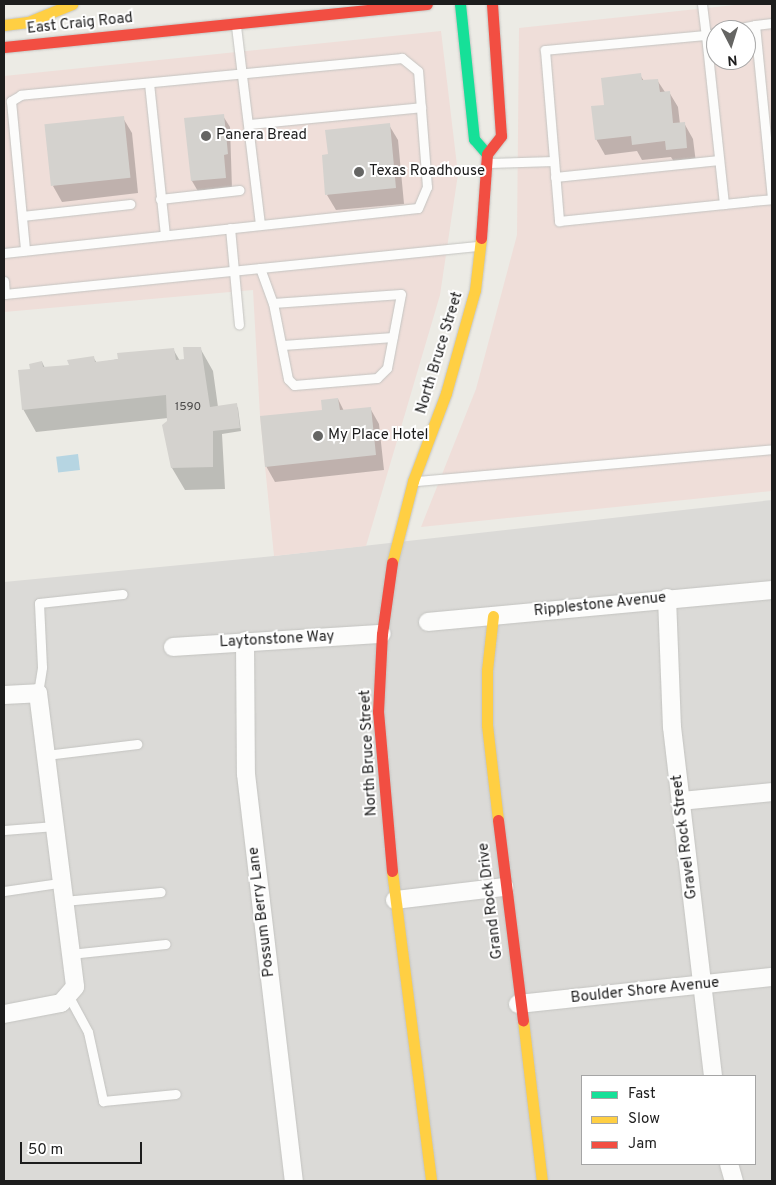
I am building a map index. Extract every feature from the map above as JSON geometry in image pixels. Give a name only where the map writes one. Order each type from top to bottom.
[{"type":"street","points":[[4,25],[28,22],[72,4]]},
{"type":"street","name":"East Craig Road","points":[[4,46],[427,4]]},
{"type":"street","points":[[460,4],[474,139],[486,158],[501,136],[492,4]]},
{"type":"street","name":"North Bruce Street","points":[[431,1181],[395,900],[378,712],[382,634],[394,553],[413,482],[446,393],[475,290],[486,158]]},
{"type":"street","name":"Ripplestone Avenue","points":[[428,622],[667,598],[772,590]]},
{"type":"street","name":"Gravel Rock Street","points":[[667,598],[672,727],[713,1075]]},
{"type":"street","name":"Grand Rock Drive","points":[[492,616],[487,670],[487,726],[518,1004],[542,1181]]},
{"type":"street","name":"Laytonstone Way","points":[[173,647],[382,634]]},
{"type":"street","name":"Possum Berry Lane","points":[[245,642],[246,774],[294,1181]]},
{"type":"street","points":[[4,695],[38,692],[60,882],[75,988],[61,1003],[4,1014]]},
{"type":"street","points":[[680,801],[772,792]]},
{"type":"street","points":[[395,900],[504,887]]},
{"type":"street","name":"Boulder Shore Avenue","points":[[518,1004],[772,978]]},
{"type":"street","points":[[729,1165],[734,1181]]},
{"type":"lane","points":[[702,4],[706,35],[545,50],[559,222],[772,198],[770,151],[756,33]]},
{"type":"lane","points":[[236,23],[260,225]]},
{"type":"lane","points":[[756,25],[772,23]]},
{"type":"lane","points":[[4,253],[418,208],[427,187],[418,71],[402,58],[21,95],[7,101],[25,250]]},
{"type":"lane","points":[[710,70],[724,204]]},
{"type":"lane","points":[[149,83],[165,235]]},
{"type":"lane","points":[[249,124],[421,107]]},
{"type":"lane","points":[[486,158],[554,161]]},
{"type":"lane","points":[[555,177],[719,160]]},
{"type":"lane","points":[[160,199],[239,190]]},
{"type":"lane","points":[[22,216],[130,204]]},
{"type":"lane","points":[[230,228],[239,325]]},
{"type":"lane","points":[[4,281],[4,294],[480,246]]},
{"type":"lane","points":[[260,268],[273,303],[283,345],[288,379],[294,385],[378,378],[387,368],[402,294],[273,303]]},
{"type":"lane","points":[[283,345],[393,337]]},
{"type":"lane","points":[[413,482],[772,450]]},
{"type":"lane","points":[[38,692],[42,667],[40,603],[122,594]]},
{"type":"lane","points":[[46,755],[137,744]]},
{"type":"lane","points":[[4,830],[55,826]]},
{"type":"lane","points":[[4,891],[60,882]]},
{"type":"lane","points":[[64,901],[161,892]]},
{"type":"lane","points":[[70,954],[165,944]]},
{"type":"lane","points":[[68,995],[88,1032],[103,1101],[176,1094]]},
{"type":"shaded area","points":[[744,4],[772,4],[772,491],[421,527],[476,389],[517,235],[519,28]]},
{"type":"shaded area","points":[[441,31],[458,174],[440,295],[366,546],[274,556],[260,416],[253,290],[4,312],[4,76]]},
{"type":"shaded area","points":[[772,500],[772,1181],[4,1181],[4,582],[274,556]]},
{"type":"water","points":[[78,454],[80,470],[58,473],[56,457]]},
{"type":"building","points":[[641,73],[642,80],[658,79],[660,92],[670,91],[673,123],[685,122],[687,148],[666,150],[665,141],[632,145],[631,136],[595,140],[591,106],[604,105],[601,78]]},
{"type":"building","name":"Panera Bread","points":[[224,114],[228,154],[224,155],[226,178],[191,181],[184,118]]},
{"type":"building","points":[[124,116],[130,178],[51,186],[44,124]]},
{"type":"building","name":"Texas Roadhouse","points":[[390,123],[396,188],[325,195],[322,155],[328,154],[325,130]]},
{"type":"building","points":[[183,347],[201,347],[210,407],[237,403],[240,428],[213,431],[213,467],[171,468],[162,425],[167,421],[166,395],[22,410],[18,370],[30,369],[29,364],[42,361],[43,367],[69,365],[67,360],[94,356],[95,362],[118,359],[117,353],[174,348],[176,360],[184,359]]},
{"type":"building","name":"My Place Hotel","points":[[338,398],[340,410],[371,407],[376,455],[265,467],[260,416],[322,410],[321,400]]},
{"type":"traffic: fast","points":[[460,4],[474,139],[487,154]]},
{"type":"traffic: slow","points":[[4,25],[28,22],[72,4]]},
{"type":"traffic: slow","points":[[392,563],[413,481],[446,393],[475,290],[481,238]]},
{"type":"traffic: slow","points":[[493,616],[487,670],[487,725],[498,820]]},
{"type":"traffic: slow","points":[[392,871],[431,1181]]},
{"type":"traffic: slow","points":[[523,1020],[542,1181]]},
{"type":"traffic: jam","points":[[4,47],[427,4]]},
{"type":"traffic: jam","points":[[481,238],[487,154],[501,136],[492,4]]},
{"type":"traffic: jam","points":[[392,563],[382,634],[378,712],[392,871]]},
{"type":"traffic: jam","points":[[498,820],[523,1020]]},
{"type":"place","name":"Panera Bread","points":[[206,136]]},
{"type":"place","name":"Texas Roadhouse","points":[[359,172]]},
{"type":"place","name":"My Place Hotel","points":[[318,436]]}]
